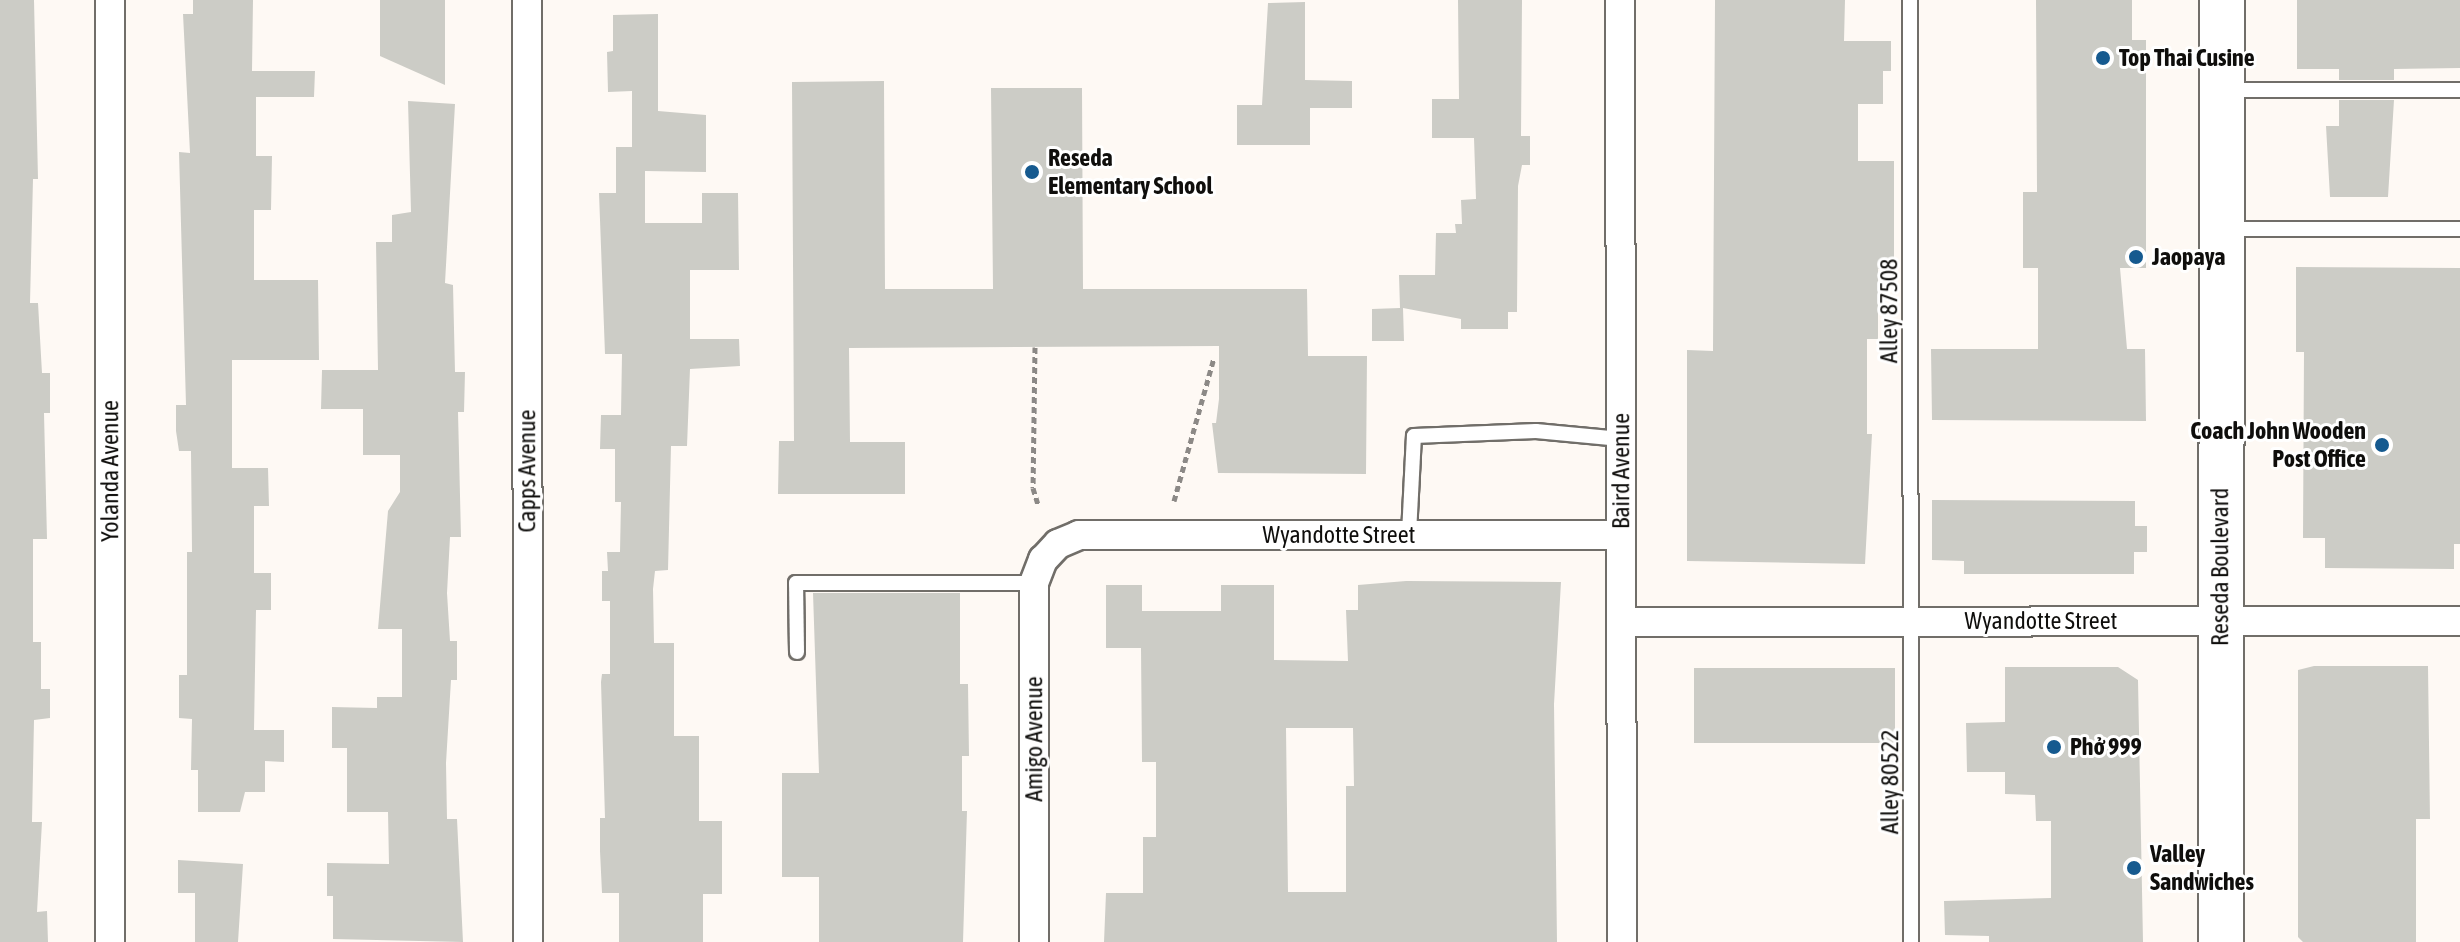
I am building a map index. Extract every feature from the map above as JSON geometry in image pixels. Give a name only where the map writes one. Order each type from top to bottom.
[{"type":"main road","name":"Reseda Boulevard","points":[[2221,942],[2222,0]]},
{"type":"street","name":"Yolanda Avenue","points":[[110,0],[110,942]]},
{"type":"street","name":"Capps Avenue","points":[[527,0],[528,942]]},
{"type":"street","name":"Baird Avenue","points":[[1620,0],[1622,942]]},
{"type":"street","name":"Wyandotte Street","points":[[1058,544],[1079,535],[1621,535]]},
{"type":"street","name":"Amigo Avenue","points":[[1034,942],[1034,583],[1043,560],[1058,544]]},
{"type":"street","name":"Wyandotte Street","points":[[1623,622],[2460,621]]},
{"type":"lane","name":"Alley 87508","points":[[1910,0],[1912,622]]},
{"type":"lane","points":[[2222,90],[2460,90]]},
{"type":"lane","points":[[2221,229],[2460,229]]},
{"type":"lane","points":[[1409,534],[1414,436],[1426,431],[1536,431],[1621,439]]},
{"type":"lane","points":[[797,652],[796,583],[1034,583]]},
{"type":"lane","name":"Alley 80522","points":[[1911,942],[1912,622]]},
{"type":"path","points":[[1035,347],[1033,488],[1038,504]]},
{"type":"path","points":[[1174,501],[1214,358]]},
{"type":"building","points":[[0,0],[34,0],[38,179],[33,179],[30,303],[38,303],[42,373],[50,373],[50,413],[44,413],[47,539],[33,539],[33,642],[41,642],[41,689],[50,689],[50,718],[34,720],[32,822],[42,822],[37,912],[47,911],[48,942],[0,942]]},
{"type":"building","points":[[193,0],[253,0],[252,71],[315,71],[314,97],[256,97],[256,156],[272,156],[271,210],[254,210],[254,280],[318,280],[319,360],[232,360],[232,468],[268,468],[269,506],[254,506],[254,573],[271,573],[271,610],[256,610],[254,730],[284,730],[284,762],[265,761],[265,792],[245,792],[240,812],[198,812],[198,770],[191,770],[192,719],[179,718],[179,675],[187,675],[187,552],[192,552],[191,451],[179,451],[176,431],[176,405],[186,405],[179,152],[190,153],[183,14],[193,14]]},
{"type":"building","points":[[380,0],[445,0],[445,85],[380,56]]},
{"type":"building","points":[[1458,0],[1522,0],[1521,136],[1530,136],[1530,165],[1522,165],[1518,186],[1517,312],[1508,312],[1508,329],[1461,329],[1461,319],[1403,308],[1404,341],[1372,341],[1372,309],[1400,308],[1399,275],[1435,275],[1436,233],[1456,233],[1455,224],[1462,224],[1461,200],[1476,199],[1474,138],[1432,138],[1432,99],[1459,99]]},
{"type":"building","points":[[1715,0],[1845,0],[1844,41],[1891,41],[1891,71],[1883,71],[1883,104],[1858,104],[1858,161],[1894,161],[1894,269],[1878,269],[1878,339],[1867,339],[1867,434],[1872,434],[1865,564],[1687,561],[1687,350],[1713,351]]},
{"type":"building","points":[[2036,0],[2132,0],[2132,40],[2146,40],[2146,268],[2120,268],[2127,349],[2145,349],[2146,421],[1932,420],[1931,349],[2038,349],[2038,268],[2023,268],[2023,192],[2037,192]]},
{"type":"building","points":[[2297,0],[2460,0],[2460,68],[2394,69],[2394,80],[2339,80],[2339,69],[2297,69]]},
{"type":"building","points":[[1305,2],[1305,80],[1352,81],[1352,108],[1310,108],[1310,145],[1237,145],[1237,105],[1262,105],[1268,3]]},
{"type":"building","points":[[658,14],[658,111],[706,115],[706,172],[645,171],[645,223],[702,223],[702,193],[738,193],[739,270],[690,270],[690,339],[739,339],[740,366],[690,369],[687,446],[671,446],[668,570],[655,571],[653,589],[654,643],[674,643],[674,736],[699,736],[699,821],[722,821],[722,894],[703,894],[703,942],[619,942],[619,893],[602,893],[600,818],[605,818],[601,682],[602,674],[610,674],[610,601],[602,601],[602,571],[608,571],[607,552],[620,552],[621,502],[615,502],[615,449],[600,449],[601,415],[621,415],[622,354],[605,354],[599,193],[616,193],[616,147],[632,147],[632,91],[608,92],[607,52],[613,51],[613,15]]},
{"type":"building","points":[[884,81],[885,289],[993,289],[991,88],[1082,88],[1083,289],[1307,289],[1308,356],[1367,356],[1366,474],[1218,473],[1212,423],[1216,423],[1219,399],[1219,346],[849,348],[850,442],[905,442],[905,494],[778,494],[779,441],[794,441],[792,82]]},
{"type":"building","points":[[2339,100],[2394,100],[2388,197],[2330,197],[2326,126],[2339,126]]},
{"type":"building","points":[[408,101],[455,104],[445,283],[453,285],[455,372],[465,372],[464,412],[458,412],[461,537],[450,537],[447,593],[450,641],[457,641],[457,680],[451,680],[446,763],[447,819],[457,819],[463,942],[333,939],[333,896],[327,896],[327,863],[389,864],[388,812],[347,812],[347,748],[332,748],[332,707],[377,708],[377,697],[402,697],[402,629],[378,629],[388,511],[400,492],[400,455],[363,455],[363,409],[321,409],[322,370],[378,370],[376,242],[392,242],[392,215],[411,212]]},
{"type":"building","name":"Coach John Wooden Post Office","points":[[2296,267],[2460,268],[2460,544],[2454,544],[2454,569],[2325,568],[2325,538],[2303,538],[2304,352],[2296,352]]},
{"type":"building","points":[[1932,500],[2135,501],[2135,526],[2147,526],[2147,552],[2134,552],[2134,574],[1964,574],[1964,561],[1932,560]]},
{"type":"building","points":[[1406,581],[1561,582],[1554,704],[1557,942],[1104,942],[1106,893],[1143,893],[1143,837],[1156,837],[1156,762],[1142,762],[1141,648],[1106,648],[1106,585],[1142,585],[1142,611],[1221,611],[1221,585],[1274,585],[1274,660],[1348,661],[1346,610],[1358,610],[1358,585]],"holes":[[[1286,728],[1353,728],[1354,786],[1346,786],[1346,892],[1288,892]]]},
{"type":"building","points":[[813,593],[960,593],[960,684],[968,684],[969,756],[962,756],[962,811],[967,811],[963,942],[819,942],[819,877],[782,877],[782,773],[819,773]]},
{"type":"building","points":[[2314,666],[2428,666],[2430,819],[2416,819],[2416,942],[2303,942],[2298,937],[2298,670]]},
{"type":"building","points":[[2005,667],[2118,667],[2138,680],[2143,942],[1989,942],[1989,936],[1945,935],[1944,901],[2051,898],[2051,821],[2036,821],[2035,795],[2005,794],[2005,772],[1967,772],[1966,723],[2005,722]]},
{"type":"building","points":[[1694,668],[1895,668],[1895,743],[1694,743]]},
{"type":"building","points":[[178,860],[243,864],[238,942],[195,942],[195,893],[178,893]]},
{"type":"place","name":"Top Thai Cusine","points":[[2103,58]]},
{"type":"place","name":"Reseda Elementary School","points":[[1032,172]]},
{"type":"place","name":"Jaopaya","points":[[2136,257]]},
{"type":"place","name":"Coach John Wooden Post Office","points":[[2382,445]]},
{"type":"place","name":"Phở 999","points":[[2054,747]]},
{"type":"place","name":"Valley Sandwiches","points":[[2134,868]]}]
